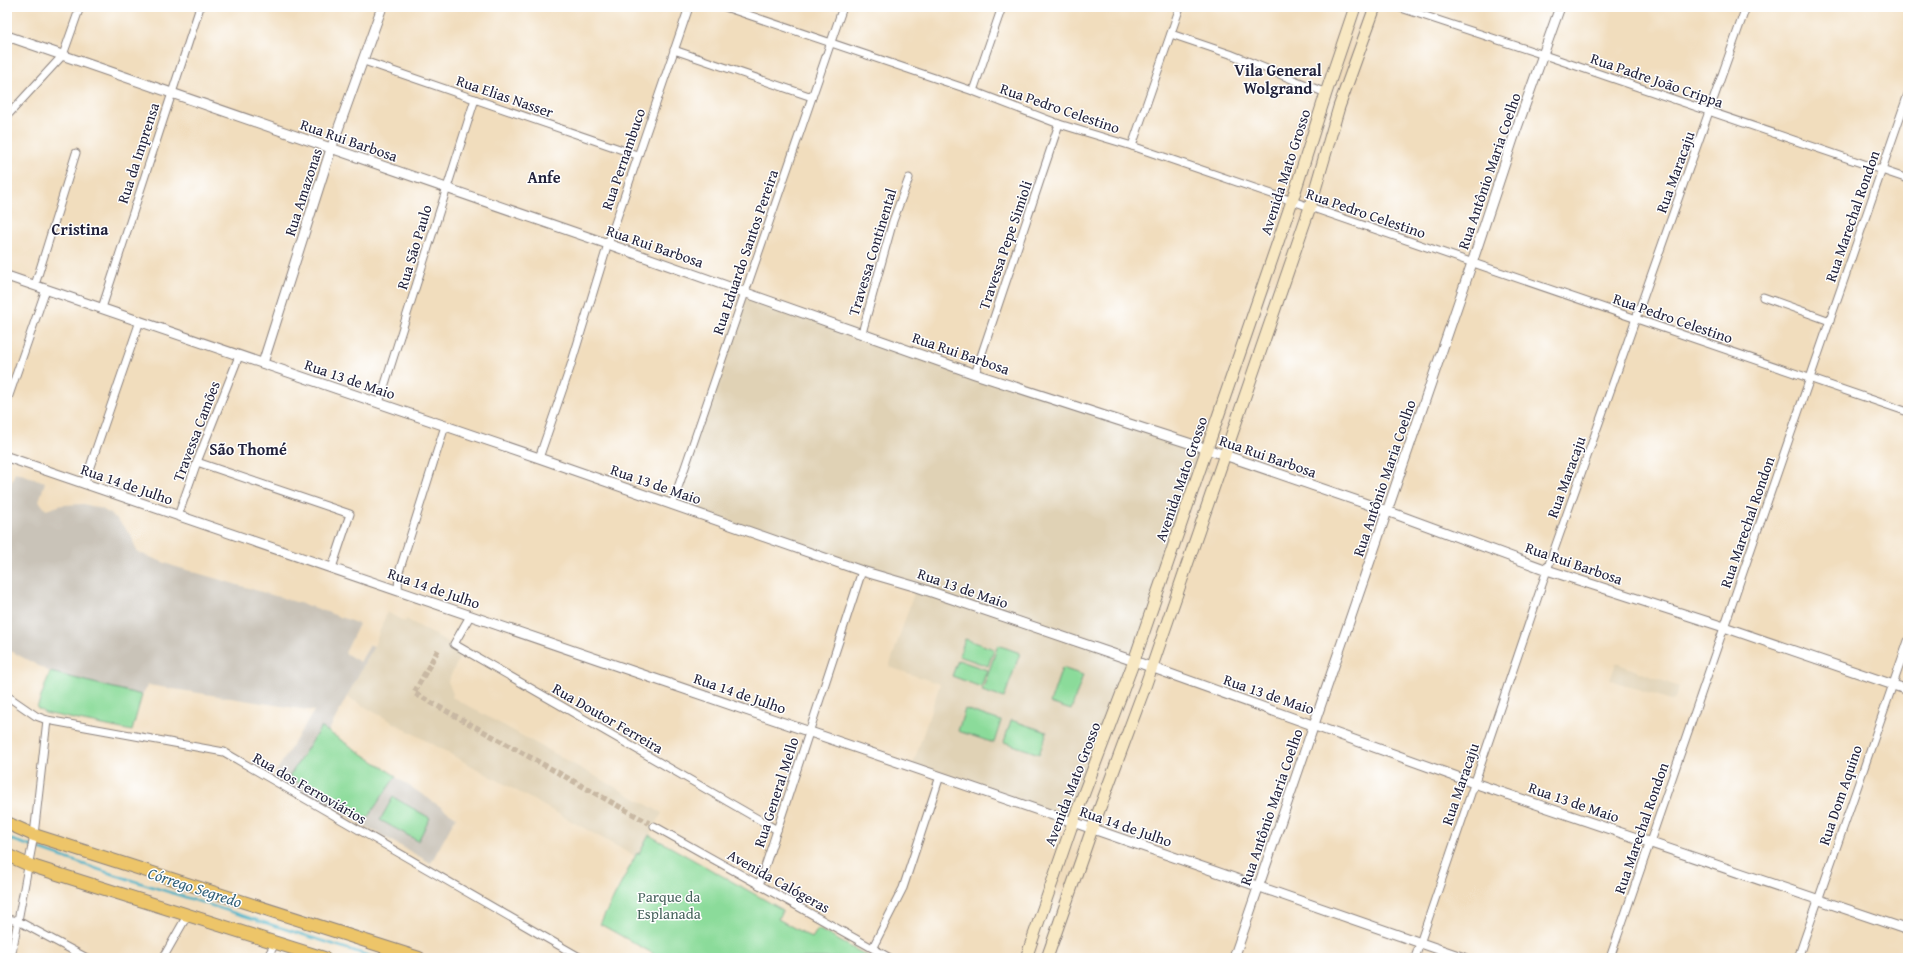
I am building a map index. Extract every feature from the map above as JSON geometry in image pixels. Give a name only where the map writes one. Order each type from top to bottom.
[{"type":"main road","name":"Avenida Mato Grosso","points":[[1026,958],[1073,822],[1134,661],[1292,201],[1355,7]]},
{"type":"main road","points":[[1047,958],[1092,829],[1152,668],[1310,207],[1339,107],[1375,7]]},
{"type":"main road","points":[[1326,93],[1333,96],[1339,107]]},
{"type":"main road","points":[[7,823],[34,836],[419,958]]},
{"type":"main road","points":[[7,855],[30,864],[324,958]]},
{"type":"street","points":[[7,116],[63,55],[80,7]]},
{"type":"street","name":"Rua da Imprensa","points":[[102,308],[200,7]]},
{"type":"street","name":"Rua Amazonas","points":[[262,364],[332,149],[382,7]]},
{"type":"street","name":"Rua Pernambuco","points":[[539,458],[570,368],[637,155],[689,7]]},
{"type":"street","name":"Rua Pedro Celestino","points":[[725,7],[973,91],[1059,124],[1132,146],[1908,412]]},
{"type":"street","name":"Rua Eduardo Santos Pereira","points":[[672,505],[843,7]]},
{"type":"street","points":[[973,91],[1002,7]]},
{"type":"street","points":[[1132,146],[1180,7]]},
{"type":"street","name":"Rua Padre João Crippa","points":[[1398,7],[1908,179]]},
{"type":"street","name":"Rua Antônio Maria Coelho","points":[[1234,958],[1513,139],[1560,7]]},
{"type":"street","name":"Rua Maracaju","points":[[1415,958],[1547,570],[1746,7]]},
{"type":"street","points":[[1170,34],[1230,54],[1326,93]]},
{"type":"street","name":"Rua Rui Barbosa","points":[[7,36],[608,244],[975,374],[1207,449],[1387,511],[1547,570],[1724,627],[1908,690]]},
{"type":"street","points":[[674,50],[812,97]]},
{"type":"street","name":"Rua Elias Nasser","points":[[364,61],[637,155]]},
{"type":"street","name":"Rua Marechal Rondon","points":[[1610,958],[1908,94]]},
{"type":"street","name":"Rua São Paulo","points":[[378,403],[475,99]]},
{"type":"street","name":"Travessa Pepe Simioli","points":[[975,374],[1059,124]]},
{"type":"street","points":[[35,285],[76,153]]},
{"type":"street","name":"Travessa Continental","points":[[862,333],[893,221],[909,178]]},
{"type":"street","name":"Rua 13 de Maio","points":[[7,276],[539,458],[862,571],[917,587],[1134,661],[1474,783],[1908,930]]},
{"type":"street","points":[[7,401],[46,289]]},
{"type":"street","points":[[1763,297],[1830,321]]},
{"type":"street","points":[[84,484],[140,321]]},
{"type":"street","name":"Travessa Camões","points":[[178,516],[197,462],[239,356]]},
{"type":"street","points":[[398,591],[399,572],[445,426]]},
{"type":"street","name":"Rua 14 de Julho","points":[[7,457],[940,776],[1464,958]]},
{"type":"street","points":[[197,462],[350,514],[332,568]]},
{"type":"street","name":"Rua General Mello","points":[[759,885],[862,571]]},
{"type":"street","name":"Rua Doutor Ferreira","points":[[470,616],[454,644],[777,830]]},
{"type":"street","name":"Rua Dom Aquino","points":[[1798,958],[1908,641]]},
{"type":"street","name":"Rua dos Ferroviários","points":[[7,696],[36,716],[47,720],[224,752],[284,788],[526,926],[572,956],[581,958]]},
{"type":"street","points":[[11,958],[30,864],[47,720]]},
{"type":"street","points":[[873,947],[903,888],[940,776]]},
{"type":"street","name":"Avenida Calógeras","points":[[654,826],[873,947],[890,958]]},
{"type":"street","points":[[163,958],[188,914]]},
{"type":"street","points":[[7,919],[18,921],[86,958]]},
{"type":"street","points":[[267,958],[276,942]]},
{"type":"shaded area","points":[[744,292],[1207,449],[1201,465],[1222,477],[1200,469],[1073,822],[912,767],[940,684],[889,667],[916,587],[672,505]]},
{"type":"shaded area","points":[[15,472],[45,482],[39,501],[46,510],[62,505],[84,504],[102,509],[110,514],[117,519],[131,535],[137,552],[173,566],[316,608],[359,624],[345,653],[360,662],[370,645],[374,646],[328,732],[456,817],[431,863],[274,775],[314,711],[148,685],[142,695],[132,731],[45,713],[37,708],[50,672],[7,649],[7,496]]},
{"type":"shaded area","points":[[387,612],[405,622],[406,619],[448,642],[453,650],[461,655],[448,681],[453,694],[452,697],[662,813],[639,854],[637,853],[636,857],[347,697],[374,646]]},
{"type":"shaded area","points":[[1616,663],[1679,687],[1674,701],[1610,680]]},
{"type":"green space","points":[[965,639],[994,649],[988,666],[959,656]]},
{"type":"green space","points":[[998,645],[1020,653],[1004,698],[982,691]]},
{"type":"green space","points":[[958,660],[987,670],[981,687],[952,676]]},
{"type":"green space","points":[[1062,668],[1083,675],[1071,710],[1050,703]]},
{"type":"green space","points":[[50,672],[142,695],[132,731],[45,713],[37,708]]},
{"type":"green space","points":[[965,709],[1001,721],[994,743],[958,731]]},
{"type":"green space","points":[[1011,720],[1047,732],[1039,754],[1004,742]]},
{"type":"green space","points":[[321,727],[396,776],[366,820],[289,777]]},
{"type":"green space","points":[[393,797],[430,818],[418,841],[380,820]]},
{"type":"green space","name":"Parque da Esplanada","points":[[649,835],[783,910],[778,919],[812,938],[818,929],[871,958],[661,958],[600,924],[637,853],[639,854]]},
{"type":"waterway","name":"Córrego Segredo","points":[[7,838],[106,872],[376,958]]},
{"type":"tunnel","points":[[438,650],[414,693],[649,823]]},
{"type":"district","name":"Vila General Wolgrand","points":[[1278,79]]},
{"type":"district","name":"Anfe","points":[[544,177]]},
{"type":"district","name":"Cristina","points":[[80,229]]},
{"type":"district","name":"São Thomé","points":[[248,449]]}]
